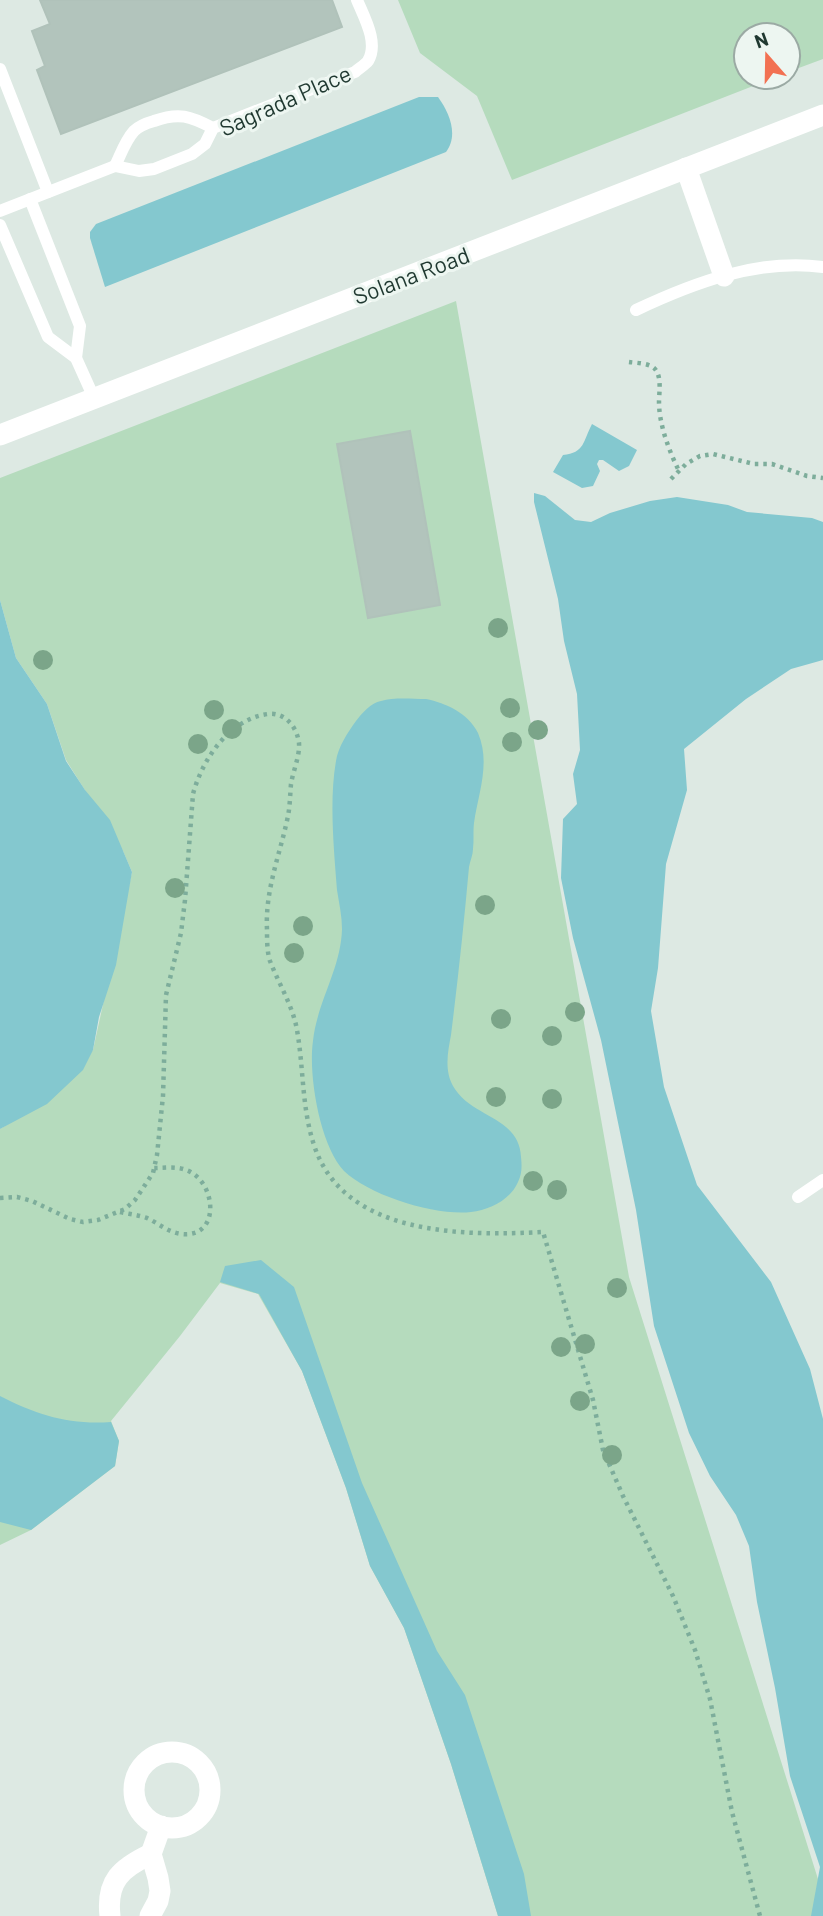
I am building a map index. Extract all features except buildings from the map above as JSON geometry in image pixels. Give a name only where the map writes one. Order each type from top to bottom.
[{"type":"street","name":"Solana Road","points":[[0,435],[823,115]]},
{"type":"street","points":[[686,168],[724,276]]},
{"type":"street","points":[[150,1916],[160,1891],[151,1854],[161,1826]]},
{"type":"street","points":[[110,1916],[108,1894],[112,1885],[127,1868],[151,1854]]},
{"type":"lane","name":"Sagrada Place","points":[[0,211],[115,166],[139,171],[154,169],[192,154],[205,144],[214,128],[355,72],[368,61],[372,47],[369,30],[357,0]]},
{"type":"lane","points":[[0,69],[48,192]]},
{"type":"lane","points":[[115,166],[125,142],[136,129],[146,124],[170,115],[180,115],[214,128]]},
{"type":"lane","points":[[30,199],[80,326],[76,358]]},
{"type":"lane","points":[[0,225],[48,337],[76,358],[94,398]]},
{"type":"lane","points":[[636,310],[677,291],[724,276],[764,268],[811,265],[823,267]]},
{"type":"lane","points":[[798,1196],[823,1180]]},
{"type":"path","points":[[629,362],[650,366],[659,377],[659,407],[672,456],[679,471]]},
{"type":"path","points":[[671,478],[700,456],[713,454],[754,464],[772,464],[807,476],[823,478]]},
{"type":"path","points":[[0,1198],[32,1201],[70,1219],[83,1222],[119,1212],[135,1200],[154,1168],[163,1096],[166,995],[184,911],[193,794],[198,776],[220,742],[241,723],[272,713],[286,718],[296,732],[299,745],[288,816],[268,894],[267,928],[269,958],[295,1024],[314,1145],[325,1170],[366,1209],[425,1228],[456,1233],[543,1232],[593,1400],[603,1450],[673,1596],[695,1650],[710,1699],[732,1812],[760,1916]]},
{"type":"path","points":[[119,1212],[149,1219],[183,1235],[195,1233],[209,1222],[211,1202],[195,1174],[179,1168],[154,1168]]},
{"type":"green space","points":[[398,0],[823,0],[823,59],[802,67],[802,21],[732,21],[732,91],[740,91],[512,180],[477,96],[420,53]]},
{"type":"green space","points":[[456,301],[629,1277],[823,1895],[823,1916],[498,1916],[451,1764],[404,1628],[370,1566],[346,1488],[302,1371],[258,1294],[220,1283],[111,1421],[119,1441],[115,1466],[31,1530],[0,1545],[0,1129],[13,1121],[93,1050],[132,872],[123,851],[66,760],[47,704],[16,658],[0,600],[0,478]]},
{"type":"water","points":[[419,97],[438,97],[446,110],[452,138],[446,152],[105,287],[90,238],[90,232],[96,224]]},
{"type":"water","points":[[592,424],[637,450],[629,466],[619,471],[599,460],[597,464],[600,471],[593,486],[582,488],[553,472],[563,455],[579,449]]},
{"type":"water","points":[[534,493],[545,496],[575,520],[591,522],[610,513],[650,501],[677,497],[728,505],[747,512],[812,518],[823,522],[823,660],[791,669],[746,699],[684,749],[687,790],[666,864],[658,968],[651,1011],[664,1087],[697,1185],[771,1282],[810,1369],[823,1419],[823,1916],[811,1916],[820,1867],[790,1776],[749,1546],[736,1515],[710,1476],[689,1433],[654,1326],[636,1210],[601,1040],[573,938],[561,878],[563,819],[577,804],[573,774],[580,750],[577,694]]},
{"type":"water","points":[[0,600],[16,658],[47,704],[66,761],[85,790],[110,820],[132,872],[116,965],[99,1017],[93,1050],[83,1070],[47,1104],[0,1129]]},
{"type":"water","points":[[392,699],[426,699],[449,706],[474,726],[482,744],[484,767],[474,823],[448,1074],[461,1097],[512,1133],[518,1143],[521,1160],[519,1179],[510,1194],[492,1206],[471,1212],[440,1211],[404,1202],[370,1189],[344,1171],[328,1145],[322,1128],[312,1072],[315,1027],[341,944],[333,826],[337,756],[353,725],[374,704]]},
{"type":"water","points":[[261,1260],[294,1287],[362,1483],[437,1651],[465,1695],[524,1874],[531,1916],[498,1916],[451,1764],[404,1628],[370,1566],[346,1488],[302,1371],[259,1294],[220,1282],[225,1266]]},
{"type":"water","points":[[0,1396],[54,1417],[81,1422],[111,1422],[119,1441],[115,1466],[31,1530],[0,1522]]}]
